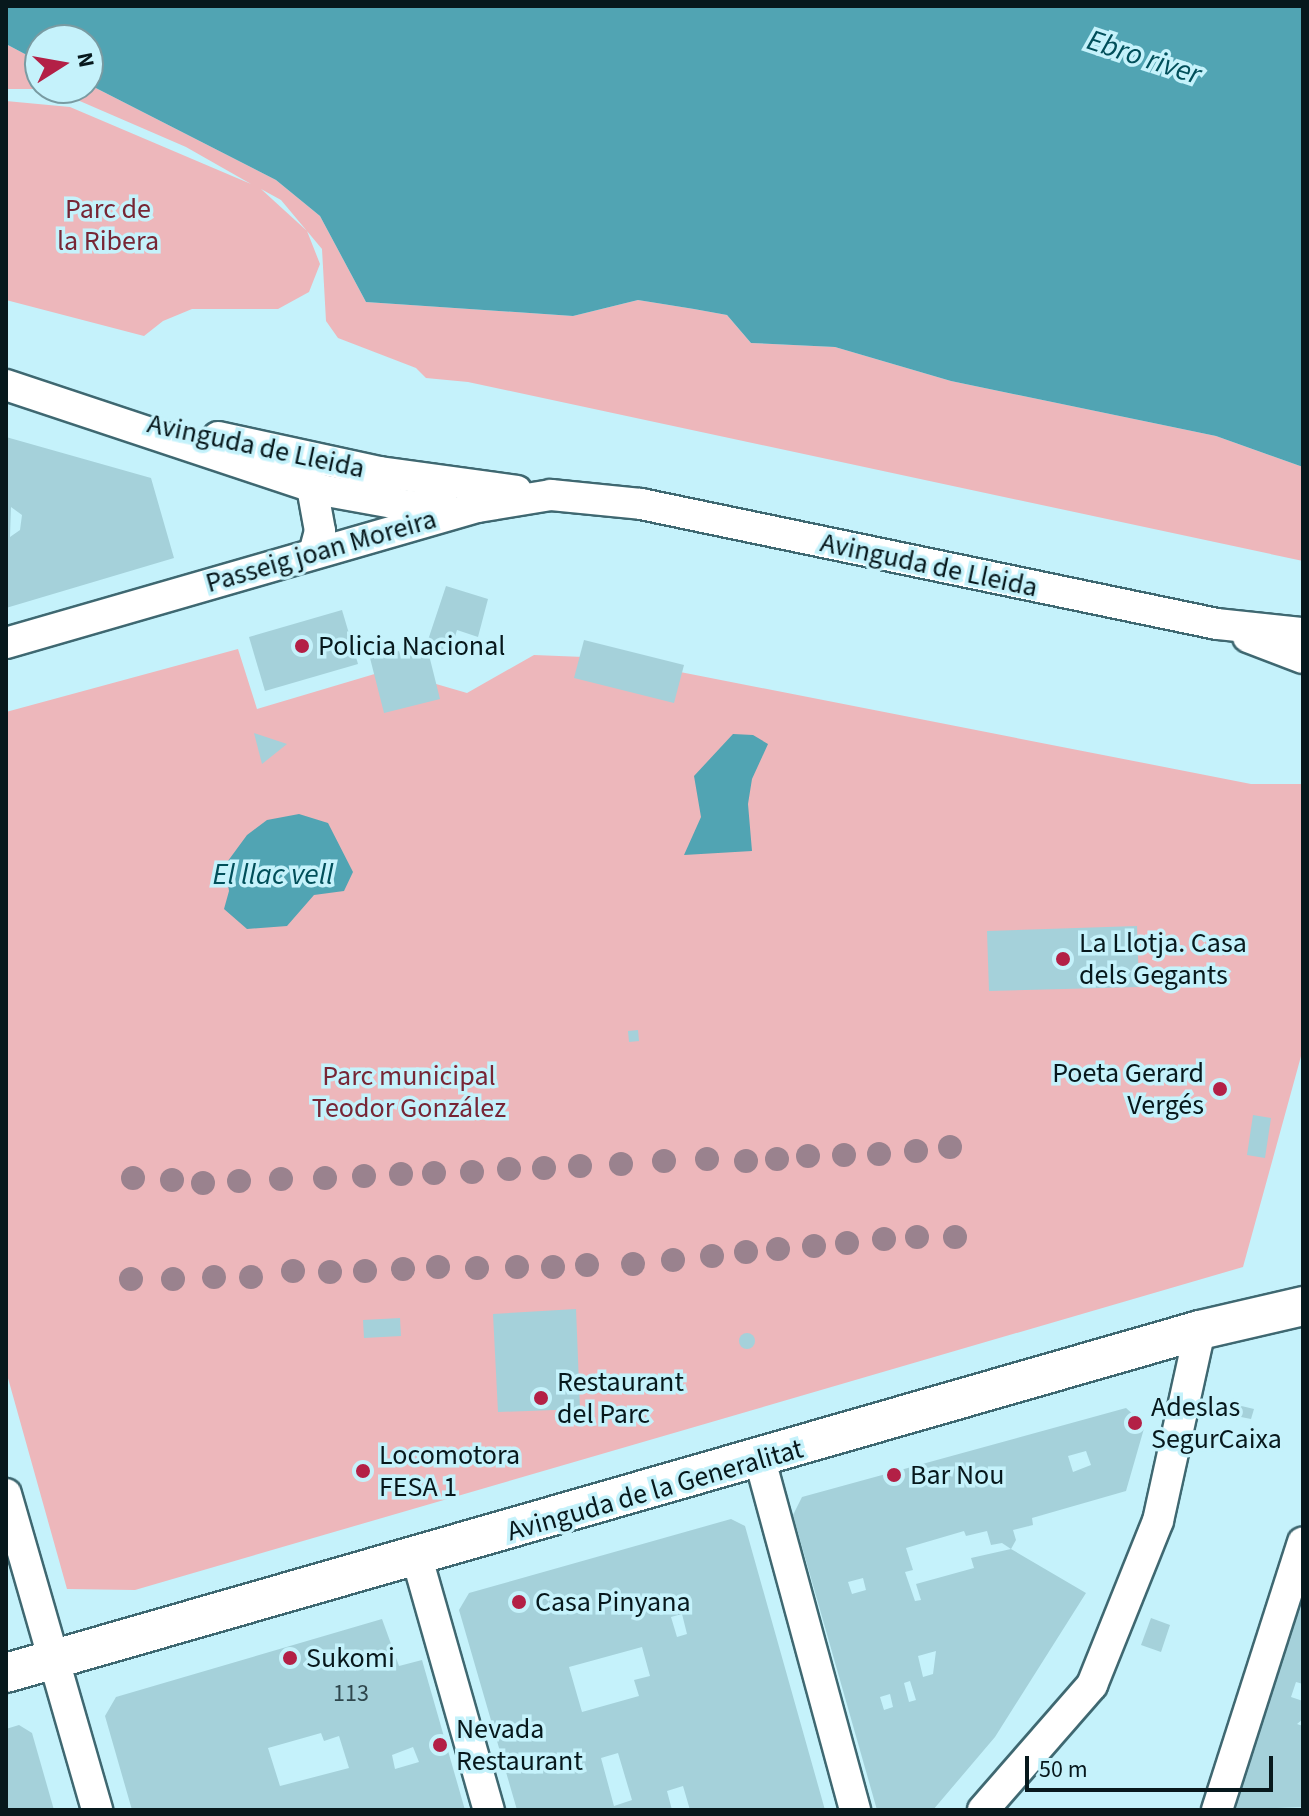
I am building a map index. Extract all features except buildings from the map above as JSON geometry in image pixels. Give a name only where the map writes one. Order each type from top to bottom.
[{"type":"street","points":[[6,385],[118,419]]},
{"type":"street","name":"Avinguda de Lleida","points":[[118,419],[312,487],[410,506],[478,507]]},
{"type":"street","name":"Avinguda de Lleida","points":[[118,419],[380,472],[551,495]]},
{"type":"street","name":"Avinguda de Lleida","points":[[312,487],[320,531],[314,553]]},
{"type":"street","name":"Passeig joan Moreira","points":[[6,643],[478,507],[551,495],[641,504]]},
{"type":"street","name":"Avinguda de Lleida","points":[[641,504],[1217,624],[1302,652]]},
{"type":"street","name":"Avinguda de la Generalitat","points":[[6,1673],[760,1460],[1200,1330],[1303,1306]]},
{"type":"street","points":[[989,1805],[1092,1685],[1158,1521],[1200,1330]]},
{"type":"street","points":[[760,1460],[855,1810]]},
{"type":"street","points":[[6,1494],[97,1810]]},
{"type":"street","points":[[1217,1810],[1303,1542]]},
{"type":"street","points":[[417,1558],[489,1810]]},
{"type":"green space","points":[[6,44],[24,54],[24,89],[6,89]]},
{"type":"green space","name":"Parc de la Ribera","points":[[104,92],[276,180],[320,216],[366,302],[573,316],[638,300],[727,315],[751,343],[835,347],[951,381],[1216,436],[1303,467],[1303,561],[468,382],[426,378],[416,368],[338,338],[326,321],[322,249],[307,231],[320,264],[309,292],[278,309],[192,309],[163,321],[144,336],[6,300],[6,101],[70,107],[251,184],[186,147],[87,104],[104,104]],"holes":[[[261,189],[281,200],[307,231]]]},
{"type":"green space","name":"Parc municipal Teodor González","points":[[238,649],[257,709],[388,670],[467,693],[534,655],[609,658],[1251,784],[1303,784],[1303,1049],[1243,1267],[135,1590],[67,1589],[6,1371],[6,712]]},
{"type":"water","name":"Ebro river","points":[[6,6],[1303,6],[1303,467],[1216,436],[951,381],[835,347],[751,343],[727,315],[694,309],[638,300],[573,316],[366,302],[320,216],[276,180],[104,92],[104,24],[24,24],[24,54],[6,44]]},
{"type":"water","points":[[733,734],[753,735],[768,744],[752,779],[748,804],[752,851],[684,855],[701,817],[694,776]]},
{"type":"water","name":"El llac vell","points":[[299,814],[328,823],[353,872],[344,891],[314,895],[287,926],[247,929],[224,909],[229,891],[225,865],[247,835],[267,820]]},
{"type":"place","name":"Policia Nacional","points":[[302,646]]},
{"type":"place","name":"La Llotja. Casa dels Gegants","points":[[1063,959]]},
{"type":"place","name":"Poeta Gerard Vergés","points":[[1220,1089]]},
{"type":"place","name":"Restaurant del Parc","points":[[541,1398]]},
{"type":"place","name":"Adeslas SegurCaixa","points":[[1135,1423]]},
{"type":"place","name":"Locomotora FESA 1","points":[[363,1471]]},
{"type":"place","name":"Bar Nou","points":[[894,1475]]},
{"type":"place","name":"Casa Pinyana","points":[[519,1602]]},
{"type":"place","name":"Sukomi","points":[[290,1658]]},
{"type":"place","name":"Nevada Restaurant","points":[[440,1745]]}]
